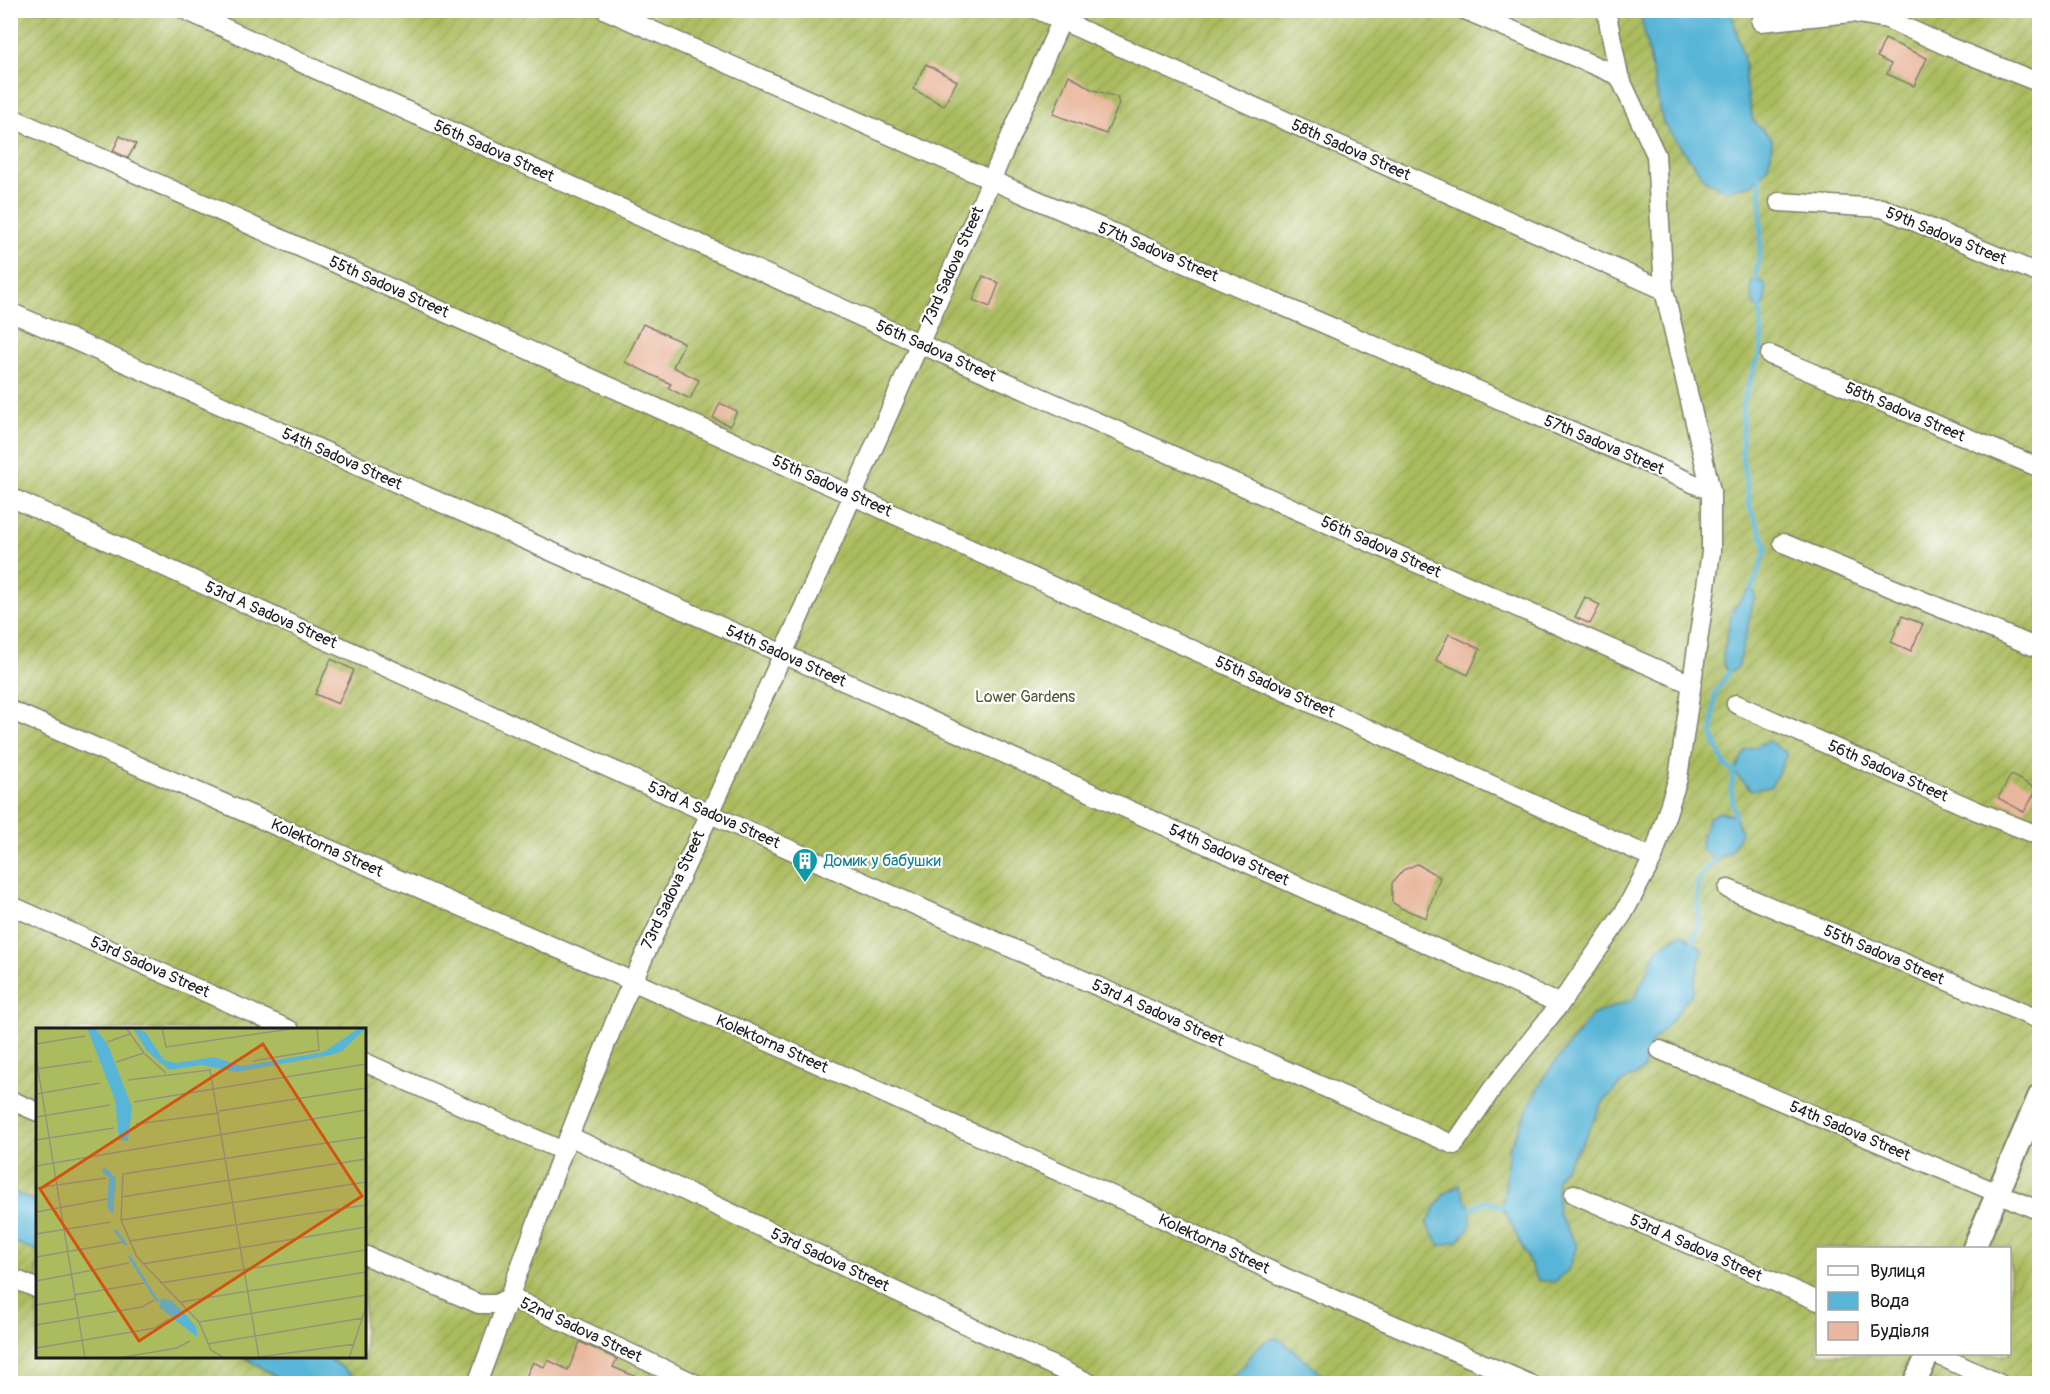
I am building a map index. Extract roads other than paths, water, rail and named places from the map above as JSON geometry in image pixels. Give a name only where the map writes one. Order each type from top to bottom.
[{"type":"street","name":"56th Sadova Street","points":[[185,10],[918,343],[1691,684]]},
{"type":"street","name":"57th Sadova Street","points":[[606,10],[991,180],[1711,491]]},
{"type":"street","name":"58th Sadova Street","points":[[1038,10],[1064,16],[1664,290]]},
{"type":"street","points":[[1465,10],[1619,76]]},
{"type":"street","points":[[1560,1004],[1623,914],[1653,858],[1678,778],[1711,552],[1711,491],[1664,290],[1656,155],[1619,76],[1606,10]]},
{"type":"street","points":[[1761,22],[1852,14],[1887,19],[2040,83]]},
{"type":"street","name":"73rd Sadova Street","points":[[477,1383],[566,1143],[632,981],[783,654],[851,495],[1064,16]]},
{"type":"street","name":"55th Sadova Street","points":[[10,117],[1653,858]]},
{"type":"street","name":"59th Sadova Street","points":[[1779,202],[1882,208],[2040,274]]},
{"type":"street","name":"54th Sadova Street","points":[[10,312],[783,654],[1560,1004]]},
{"type":"street","name":"58th Sadova Street","points":[[1770,355],[2040,468]]},
{"type":"street","name":"53rd A Sadova Street","points":[[10,497],[708,813],[1452,1145],[1458,1141],[1492,1089],[1560,1004]]},
{"type":"street","points":[[1784,543],[2040,649]]},
{"type":"street","name":"56th Sadova Street","points":[[1736,704],[1977,811],[2040,836]]},
{"type":"street","name":"Kolektorna Street","points":[[10,710],[632,981],[1138,1207],[1286,1278],[1530,1383]]},
{"type":"street","name":"55th Sadova Street","points":[[1728,889],[2040,1020]]},
{"type":"street","name":"53rd Sadova Street","points":[[10,905],[288,1028]]},
{"type":"street","name":"54th Sadova Street","points":[[1660,1050],[2040,1211]]},
{"type":"street","name":"53rd Sadova Street","points":[[366,1063],[566,1143],[1091,1383]]},
{"type":"street","points":[[1974,1247],[2040,1095]]},
{"type":"street","points":[[10,1100],[36,1111]]},
{"type":"street","name":"53rd A Sadova Street","points":[[1574,1194],[1816,1300]]},
{"type":"street","name":"52nd Sadova Street","points":[[366,1256],[478,1304],[496,1304],[510,1297],[696,1383]]},
{"type":"street","points":[[10,1277],[36,1288]]},
{"type":"street","points":[[1914,1383],[1927,1355]]},
{"type":"street","points":[[1940,1355],[2000,1383]]},
{"type":"water","points":[[1640,11],[1731,11],[1745,64],[1745,82],[1753,121],[1772,139],[1771,155],[1766,170],[1752,184],[1723,190],[1705,180],[1663,123]]},
{"type":"water","points":[[1755,279],[1765,283],[1766,303],[1761,308],[1756,308],[1752,300],[1751,283]]},
{"type":"water","points":[[1752,589],[1755,594],[1738,668],[1729,672],[1724,666],[1723,656],[1732,611]]},
{"type":"water","points":[[1769,741],[1787,754],[1771,787],[1751,790],[1734,772],[1746,750]]},
{"type":"water","points":[[1720,812],[1735,816],[1741,832],[1730,853],[1716,859],[1701,850],[1702,835],[1709,817]]},
{"type":"water","points":[[1682,934],[1702,949],[1693,992],[1651,1043],[1643,1070],[1620,1084],[1601,1105],[1585,1138],[1557,1179],[1558,1213],[1577,1246],[1568,1270],[1555,1282],[1538,1280],[1503,1207],[1509,1148],[1543,1078],[1592,1015],[1634,999],[1659,947]]},
{"type":"water","points":[[1459,1185],[1470,1209],[1471,1225],[1458,1241],[1440,1246],[1426,1223],[1444,1194]]},
{"type":"water","points":[[11,1191],[36,1202],[36,1251],[11,1241]]},
{"type":"water","points":[[1278,1338],[1330,1381],[1329,1383],[1220,1383],[1241,1369],[1260,1345]]},
{"type":"water","points":[[246,1358],[328,1358],[363,1383],[279,1383],[275,1376]]},
{"type":"waterway","points":[[1757,286],[1756,272],[1761,230],[1759,177]]},
{"type":"waterway","points":[[1752,589],[1767,547],[1750,508],[1742,456],[1743,401],[1762,346],[1760,303]]},
{"type":"waterway","points":[[1729,672],[1715,694],[1712,735],[1725,765],[1734,772],[1731,789],[1735,816]]},
{"type":"waterway","points":[[1693,942],[1699,922],[1697,886],[1702,875],[1716,859]]},
{"type":"waterway","points":[[1470,1209],[1486,1201],[1503,1207]]},
{"type":"place","name":"Домик у бабушки","points":[[805,884]]},
{"type":"park label","name":"Lower Gardens","points":[[1025,697]]}]
